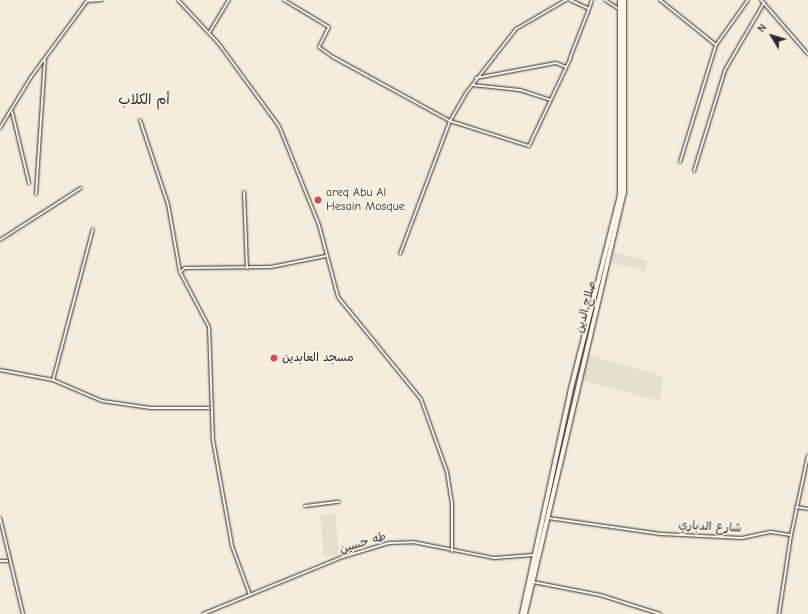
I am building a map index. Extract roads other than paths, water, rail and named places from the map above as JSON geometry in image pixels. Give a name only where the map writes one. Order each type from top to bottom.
[{"type":"highway","name":"صلاح الدين","points":[[524,614],[548,518],[558,467],[620,195],[620,0]]},
{"type":"highway","name":"صلاح الدين","points":[[524,614],[536,556],[624,193],[624,0]]},
{"type":"street","points":[[0,128],[12,112],[21,93],[87,1],[102,0]]},
{"type":"street","points":[[178,0],[209,33],[261,97],[279,126],[300,175],[338,297],[421,399],[447,472],[452,502],[452,551]]},
{"type":"street","points":[[209,33],[229,0]]},
{"type":"street","points":[[284,0],[329,27],[318,47],[323,50],[450,121],[529,146],[570,58],[592,0]]},
{"type":"street","points":[[400,254],[450,121],[476,78],[522,24],[566,0]]},
{"type":"street","points":[[570,0],[589,9]]},
{"type":"street","points":[[605,0],[619,9]]},
{"type":"street","points":[[660,0],[716,45]]},
{"type":"street","points":[[680,162],[716,45],[748,0]]},
{"type":"street","points":[[694,171],[725,70],[762,1],[808,54]]},
{"type":"street","points":[[36,194],[45,60]]},
{"type":"street","points":[[476,78],[556,63],[566,67]]},
{"type":"street","points":[[472,85],[520,90],[550,100]]},
{"type":"street","points":[[12,112],[29,183]]},
{"type":"street","points":[[140,120],[168,204],[180,272],[208,327],[209,408],[231,539],[250,595]]},
{"type":"street","points":[[0,240],[81,188]]},
{"type":"street","points":[[244,192],[247,268]]},
{"type":"street","points":[[53,380],[93,229]]},
{"type":"street","points":[[180,272],[184,268],[247,268],[326,256]]},
{"type":"street","points":[[0,370],[53,380],[102,401],[150,408],[209,408]]},
{"type":"street","points":[[779,614],[796,507],[808,456]]},
{"type":"street","points":[[305,506],[339,502]]},
{"type":"street","points":[[796,507],[808,509]]},
{"type":"street","points":[[0,518],[8,561],[23,614]]},
{"type":"street","name":"شارع الدباري","points":[[548,518],[661,534],[742,538],[771,532],[791,535]]},
{"type":"street","name":"طه حسين","points":[[203,614],[389,543],[413,542],[452,551],[494,558],[536,556]]},
{"type":"street","points":[[0,561],[8,561]]},
{"type":"street","points":[[533,582],[600,595],[660,614]]},
{"type":"place","name":"areq Abu Al Hesain Mosque","points":[[318,200]]},
{"type":"place","name":"مسجد العابدين","points":[[274,358]]},
{"type":"district","name":"أم الكلاب","points":[[144,100]]}]
